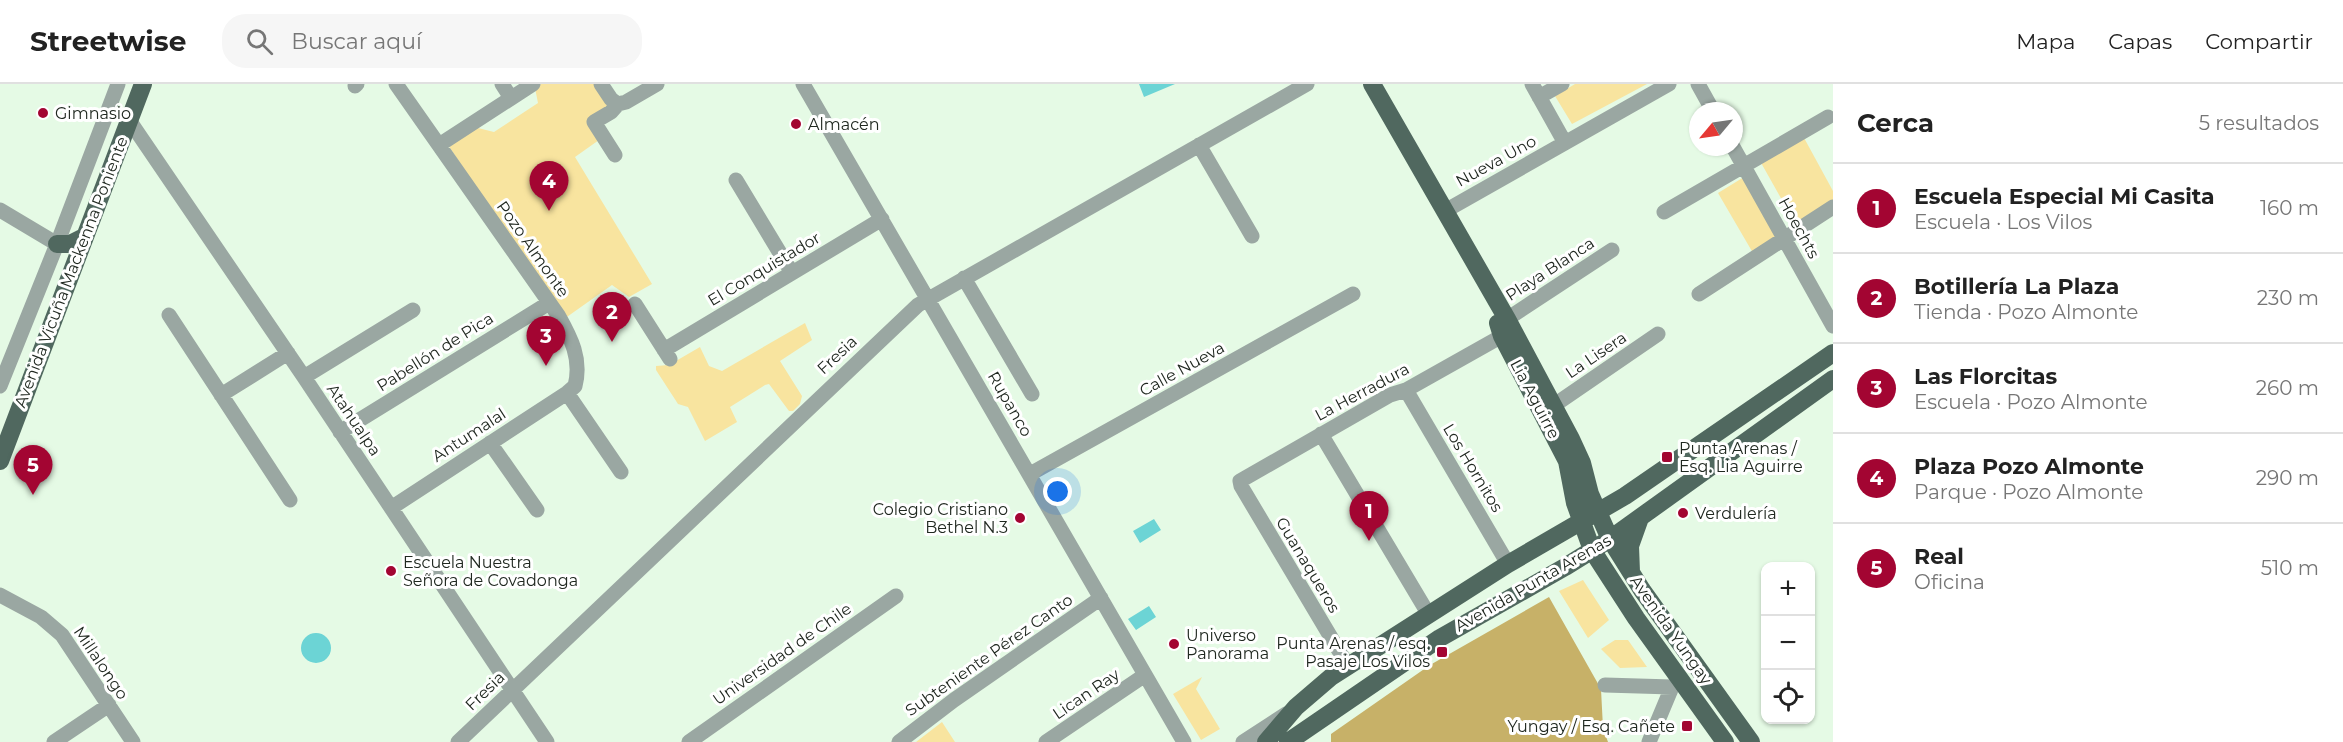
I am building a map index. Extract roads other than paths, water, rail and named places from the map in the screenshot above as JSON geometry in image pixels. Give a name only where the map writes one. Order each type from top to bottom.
[{"type":"main road","points":[[131,114],[136,84]]},
{"type":"main road","name":"Avenida Vicuña Mackenna Poniente","points":[[0,461],[143,84]]},
{"type":"main road","name":"Lia Aguirre","points":[[1372,84],[1482,276],[1567,461],[1573,498],[1581,523]]},
{"type":"main road","points":[[57,244],[70,244],[84,237]]},
{"type":"main road","name":"Lia Aguirre","points":[[1504,327],[1553,406],[1582,463],[1590,494],[1598,513]]},
{"type":"main road","name":"Avenida Punta Arenas","points":[[1266,742],[1316,688],[1348,666],[1508,564],[1598,513],[1645,483],[1827,357]]},
{"type":"main road","name":"Avenida Punta Arenas","points":[[1288,742],[1440,638],[1610,538],[1833,378]]},
{"type":"main road","name":"Avenida Yungay","points":[[1598,513],[1631,574],[1751,742]]},
{"type":"main road","points":[[1631,574],[1630,546],[1640,517]]},
{"type":"main road","name":"Avenida Yungay","points":[[1581,523],[1592,550],[1636,618],[1725,742]]},
{"type":"street","name":"Avenida Vicuña Mackenna Poniente","points":[[0,386],[5,354],[57,244],[118,84]]},
{"type":"street","name":"Pozo Almonte","points":[[396,84],[570,336],[576,351],[576,382],[567,393]]},
{"type":"street","points":[[502,84],[511,98]]},
{"type":"street","points":[[439,145],[533,84]]},
{"type":"street","points":[[601,84],[611,99],[618,104]]},
{"type":"street","points":[[615,155],[594,122],[611,112],[618,104],[626,102],[657,84]]},
{"type":"street","name":"Rupanco","points":[[803,84],[1184,742]]},
{"type":"street","name":"Fresia","points":[[458,742],[908,313],[964,278],[1307,84]]},
{"type":"street","points":[[1536,91],[1562,84]]},
{"type":"street","name":"Nueva Uno","points":[[1445,211],[1669,84]]},
{"type":"street","points":[[1698,84],[1708,102]]},
{"type":"street","name":"Nueva Uno","points":[[1536,91],[1565,143]]},
{"type":"street","name":"Atahualpa","points":[[131,114],[547,742]]},
{"type":"street","points":[[1664,212],[1828,117]]},
{"type":"street","points":[[1199,145],[1252,236]]},
{"type":"street","name":"Hoechts","points":[[1738,156],[1833,326]]},
{"type":"street","points":[[736,180],[792,273]]},
{"type":"street","points":[[1699,294],[1833,207]]},
{"type":"street","points":[[0,210],[36,234],[57,244]]},
{"type":"street","name":"El Conquistador","points":[[635,304],[667,354],[792,273],[882,219]]},
{"type":"street","name":"Playa Blanca","points":[[1504,327],[1612,250]]},
{"type":"street","points":[[964,278],[1032,394]]},
{"type":"street","name":"Calle Nueva","points":[[1030,474],[1353,294]]},
{"type":"street","name":"Pabellón de Pica","points":[[340,432],[549,303]]},
{"type":"street","points":[[304,377],[413,310]]},
{"type":"street","points":[[169,315],[290,500]]},
{"type":"street","name":"La Herradura","points":[[1240,481],[1390,395],[1406,390],[1504,327]]},
{"type":"street","name":"La Lisera","points":[[1553,406],[1658,334]]},
{"type":"street","points":[[221,395],[288,353]]},
{"type":"street","points":[[1827,357],[1833,378]]},
{"type":"street","name":"Los Hornitos","points":[[1406,390],[1508,564]]},
{"type":"street","points":[[567,393],[621,472]]},
{"type":"street","name":"Antumalal","points":[[391,508],[567,393]]},
{"type":"street","points":[[1321,434],[1429,615]]},
{"type":"street","points":[[490,443],[537,510]]},
{"type":"street","name":"Guanaqueros","points":[[1240,481],[1240,486],[1348,666]]},
{"type":"street","name":"Millalongo","points":[[0,595],[41,617],[62,635],[133,742]]},
{"type":"street","name":"Universidad de Chile","points":[[689,742],[896,596]]},
{"type":"street","name":"Subteniente Pérez Canto","points":[[899,742],[945,706],[1101,598]]},
{"type":"street","name":"Lican Ray","points":[[1046,742],[1145,675]]},
{"type":"street","points":[[1605,685],[1672,687],[1649,742]]},
{"type":"street","points":[[54,742],[109,705]]},
{"type":"street","name":"Avenida Punta Arenas","points":[[1243,742],[1296,707]]},
{"type":"water","points":[[1139,84],[1175,84],[1144,97]]},
{"type":"water","points":[[1154,519],[1161,530],[1140,543],[1133,531]]},
{"type":"water","points":[[1149,606],[1156,617],[1136,630],[1128,619]]},
{"type":"water","points":[[316,633],[326,638],[331,648],[326,658],[316,663],[306,658],[301,648],[306,638]]},
{"type":"place","name":"Gimnasio","points":[[43,113]]},
{"type":"place","name":"Almacén","points":[[796,124]]},
{"type":"place","name":"Plaza Pozo Almonte","points":[[549,211]]},
{"type":"place","name":"Botillería La Plaza","points":[[612,342]]},
{"type":"place","name":"Las Florcitas","points":[[546,366]]},
{"type":"place","name":"Punta Arenas / Esq. Lia Aguirre","points":[[1667,457]]},
{"type":"place","name":"Real","points":[[33,495]]},
{"type":"place","name":"Verdulería","points":[[1683,513]]},
{"type":"place","name":"Colegio Cristiano Bethel N.3","points":[[1020,518]]},
{"type":"place","name":"Escuela Especial Mi Casita","points":[[1369,541]]},
{"type":"place","name":"Escuela Nuestra Señora de Covadonga","points":[[391,571]]},
{"type":"place","name":"Universo Panorama","points":[[1174,644]]},
{"type":"place","name":"Punta Arenas / esq. Pasaje Los Vilos","points":[[1442,652]]},
{"type":"place","name":"Yungay / Esq. Cañete","points":[[1687,726]]}]
